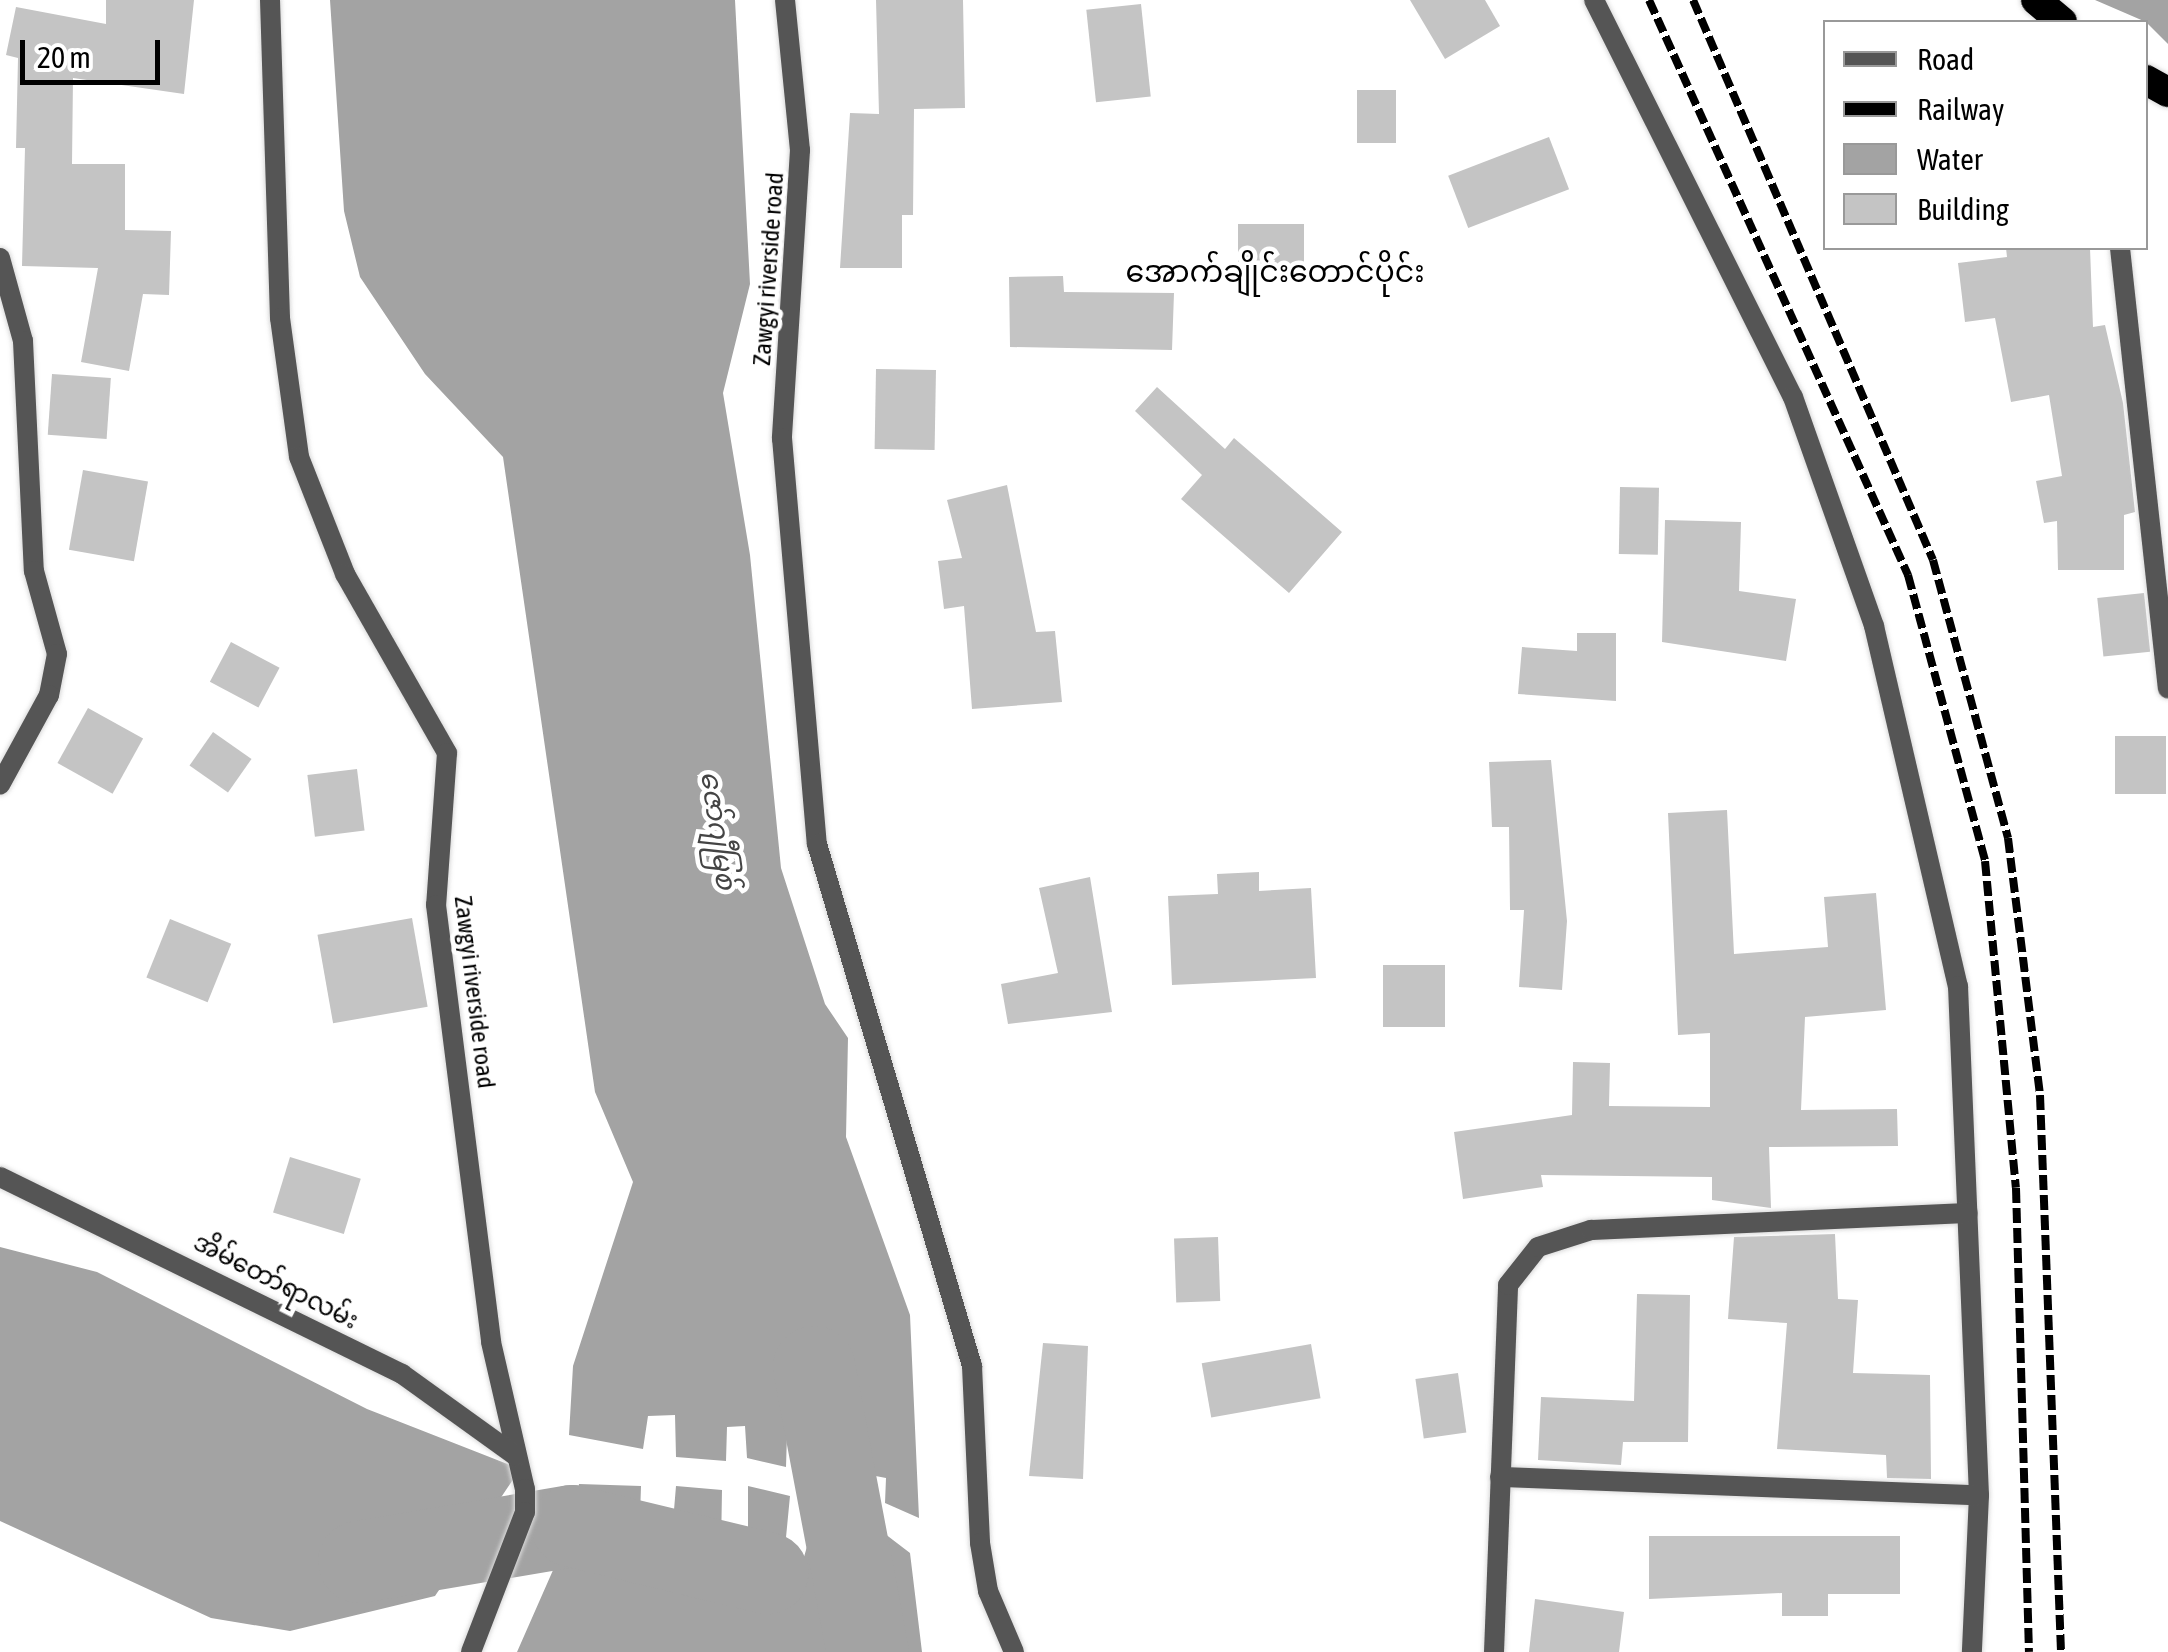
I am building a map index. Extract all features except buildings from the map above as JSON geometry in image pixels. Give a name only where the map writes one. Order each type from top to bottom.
[{"type":"highway","points":[[2036,0],[2060,20]]},
{"type":"street","name":"Zawgyi riverside road","points":[[270,0],[280,318],[299,457],[345,574],[447,753],[436,905],[491,1342],[526,1512],[471,1652]]},
{"type":"street","name":"Zawgyi riverside road","points":[[785,0],[800,150],[782,438],[817,844],[972,1366],[980,1544],[988,1591],[1014,1652]]},
{"type":"street","points":[[1594,0],[1793,397],[1874,626],[1958,986],[1979,1495],[1972,1652]]},
{"type":"street","points":[[2120,250],[2168,688]]},
{"type":"street","points":[[0,258],[23,342],[34,571],[57,654],[49,695],[0,785]]},
{"type":"street","name":"အိမ်တော်ရာလမ်း","points":[[0,1176],[402,1374],[516,1456]]},
{"type":"street","points":[[1494,1652],[1508,1285],[1538,1248],[1591,1230],[1968,1213]]},
{"type":"street","points":[[1500,1477],[1979,1495]]},
{"type":"water","name":"ဇော်ဂျီမြစ်","points":[[330,0],[735,0],[750,284],[723,393],[750,555],[781,868],[825,1004],[848,1038],[846,1137],[910,1315],[919,1518],[885,1503],[886,1478],[860,1473],[859,1489],[821,1472],[824,1447],[787,1434],[786,1467],[747,1458],[745,1426],[727,1427],[726,1461],[676,1457],[675,1415],[648,1416],[643,1449],[569,1435],[573,1366],[633,1182],[595,1092],[503,457],[425,374],[360,277],[344,211]]},
{"type":"water","points":[[2095,0],[2168,0],[2168,44],[2148,20]]},
{"type":"water","points":[[0,1247],[97,1272],[367,1409],[520,1469],[435,1596],[290,1631],[211,1618],[0,1521]]},
{"type":"water","points":[[579,1484],[641,1486],[639,1547],[671,1546],[676,1486],[722,1490],[721,1550],[748,1551],[748,1486],[790,1496],[784,1558],[802,1564],[820,1501],[853,1516],[841,1575],[869,1587],[876,1527],[910,1553],[922,1652],[517,1652],[572,1527]]},
{"type":"waterway","points":[[814,1367],[868,1652]]},
{"type":"waterway","points":[[359,1562],[572,1526],[767,1573]]},
{"type":"railway","points":[[1649,0],[1908,575],[1985,861],[2016,1188],[2029,1652]]},
{"type":"railway","points":[[1693,0],[1933,560],[2008,838],[2040,1095],[2061,1652]]},
{"type":"district","name":"အောက်ချိုင်းတောင်ပိုင်း","points":[[1275,271]]}]
